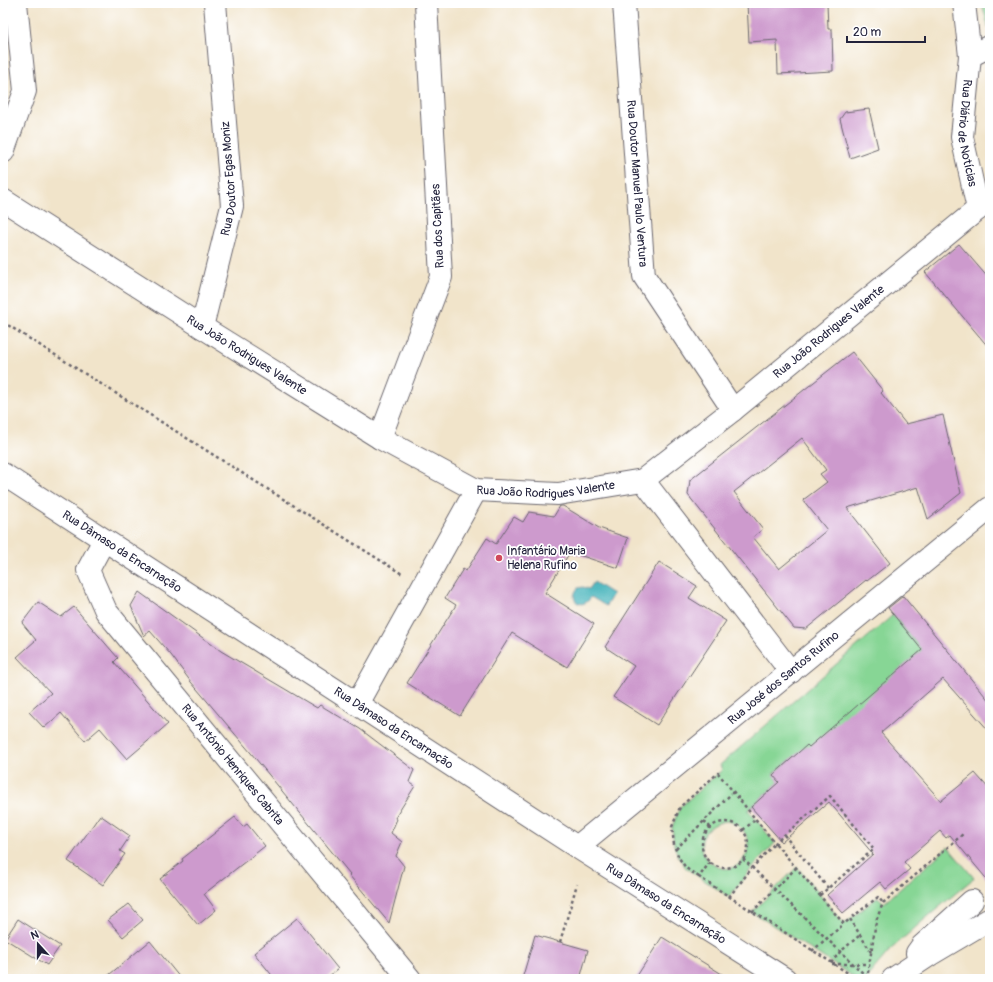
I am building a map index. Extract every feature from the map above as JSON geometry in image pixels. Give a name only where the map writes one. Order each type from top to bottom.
[{"type":"street","points":[[3,152],[25,90],[16,3]]},
{"type":"street","name":"Rua Doutor Egas Moniz","points":[[202,328],[232,206],[215,3]]},
{"type":"street","name":"Rua dos Capitães","points":[[380,438],[441,277],[426,3]]},
{"type":"street","name":"Rua Doutor Manuel Paulo Ventura","points":[[624,3],[644,276],[733,410]]},
{"type":"street","name":"Rua Diário de Notícias","points":[[964,3],[970,56],[962,137],[984,216]]},
{"type":"street","points":[[970,56],[990,46]]},
{"type":"street","name":"Rua João Rodrigues Valente","points":[[3,200],[202,328],[380,438],[476,490],[558,494],[643,480],[984,216]]},
{"type":"street","name":"Rua Dâmaso da Encarnação","points":[[3,474],[577,847],[785,979]]},
{"type":"street","points":[[643,480],[791,672]]},
{"type":"street","points":[[357,704],[476,490]]},
{"type":"street","name":"Rua José dos Santos Rufino","points":[[577,847],[990,508]]},
{"type":"street","name":"Rua António Henriques Cabrita","points":[[104,540],[88,570],[106,611],[410,979]]},
{"type":"street","points":[[899,975],[922,946],[972,901]]},
{"type":"street","points":[[899,975],[990,919]]},
{"type":"path","points":[[3,322],[422,587]]},
{"type":"path","points":[[844,924],[718,773],[680,807],[672,827],[679,858],[686,868],[857,979]]},
{"type":"path","points":[[676,849],[733,792]]},
{"type":"path","points":[[729,897],[752,868],[775,843],[830,796],[874,849],[820,895]]},
{"type":"path","points":[[743,830],[756,819]]},
{"type":"path","points":[[704,821],[710,827]]},
{"type":"path","points":[[719,822],[727,822],[735,823],[743,830],[749,841],[748,849],[743,859],[734,866],[720,868],[710,862],[703,853],[703,838],[706,831],[710,827],[719,822]]},
{"type":"path","points":[[867,978],[876,921],[883,903],[963,834]]},
{"type":"path","points":[[784,836],[828,888]]},
{"type":"path","points":[[743,859],[867,978]]},
{"type":"path","points":[[699,877],[710,862]]},
{"type":"path","points":[[752,912],[774,888],[797,867]]},
{"type":"path","points":[[560,942],[577,884]]},
{"type":"path","points":[[812,951],[878,897],[883,903]]},
{"type":"path","points":[[850,919],[871,953]]},
{"type":"path","points":[[831,963],[840,952],[860,935]]},
{"type":"path","points":[[831,963],[869,964]]},
{"type":"green space","points":[[982,3],[990,3],[990,34]]},
{"type":"green space","points":[[893,615],[922,650],[814,752],[807,746],[773,774],[779,782],[748,810],[775,843],[752,868],[729,897],[686,868],[679,858],[674,845],[672,827],[680,807],[722,770],[720,765]],"holes":[[[727,821],[738,826],[745,833],[748,842],[744,859],[737,866],[728,869],[718,867],[704,855],[702,846],[704,835],[711,827],[721,822]]]},
{"type":"green space","points":[[948,847],[974,878],[890,950],[867,977],[867,979],[857,979],[752,912],[797,867],[844,924],[878,897],[884,903]]},
{"type":"water","points":[[594,582],[613,594],[606,606],[591,597],[584,603],[577,603],[574,597],[578,588],[583,587],[589,589]]},
{"type":"building","points":[[747,3],[827,3],[828,29],[832,29],[833,71],[778,74],[777,40],[749,42]]},
{"type":"building","points":[[869,109],[878,148],[850,158],[840,119],[845,112]]},
{"type":"building","points":[[959,244],[990,280],[990,349],[925,272]]},
{"type":"building","points":[[852,352],[883,391],[881,393],[906,424],[943,415],[961,493],[928,519],[918,487],[847,508],[890,563],[867,581],[866,580],[806,629],[794,628],[688,495],[690,480]],"holes":[[[802,438],[826,470],[820,474],[827,482],[803,500],[827,530],[779,569],[753,537],[763,529],[734,492]]]},
{"type":"building","points":[[560,506],[563,506],[599,528],[628,538],[618,568],[570,552],[545,593],[594,624],[567,667],[512,633],[460,716],[407,683],[456,605],[445,598],[463,569],[466,571],[487,538],[496,544],[514,517],[523,522],[529,512],[554,516]]},
{"type":"building","points":[[659,562],[697,586],[689,598],[726,621],[657,725],[613,697],[634,666],[605,647]]},
{"type":"building","points":[[139,592],[221,651],[317,708],[320,705],[360,729],[414,770],[409,782],[415,786],[395,818],[397,819],[391,833],[402,842],[396,856],[404,866],[389,923],[251,753],[191,682],[171,655],[150,631],[144,636],[131,606]]},
{"type":"building","points":[[903,596],[990,702],[990,732],[943,679],[881,733],[941,801],[975,773],[990,790],[990,883],[950,835],[946,838],[940,831],[904,862],[910,869],[886,889],[880,882],[843,913],[827,895],[873,854],[829,802],[782,842],[751,807],[779,782],[773,775],[807,745],[809,747],[922,650],[888,608]]},
{"type":"building","points":[[38,602],[61,617],[74,607],[118,658],[114,662],[168,724],[127,759],[100,728],[85,741],[61,713],[44,728],[29,712],[51,693],[17,657],[36,640],[22,623]]},
{"type":"building","points":[[100,815],[130,836],[120,851],[125,854],[103,885],[68,861]]},
{"type":"building","points":[[235,817],[243,827],[247,824],[265,846],[204,894],[216,910],[198,925],[160,879],[183,861],[182,859]]},
{"type":"building","points":[[129,904],[143,920],[123,937],[108,920]]},
{"type":"building","points":[[297,918],[338,969],[325,979],[275,979],[254,953]]},
{"type":"building","points":[[18,919],[60,946],[47,965],[5,939]]},
{"type":"building","points":[[535,935],[588,950],[580,979],[522,979]]},
{"type":"building","points":[[662,937],[730,979],[635,979]]},
{"type":"building","points":[[150,941],[181,979],[104,979]]},
{"type":"place","name":"Infantário Maria Helena Rufino","points":[[499,558]]}]
